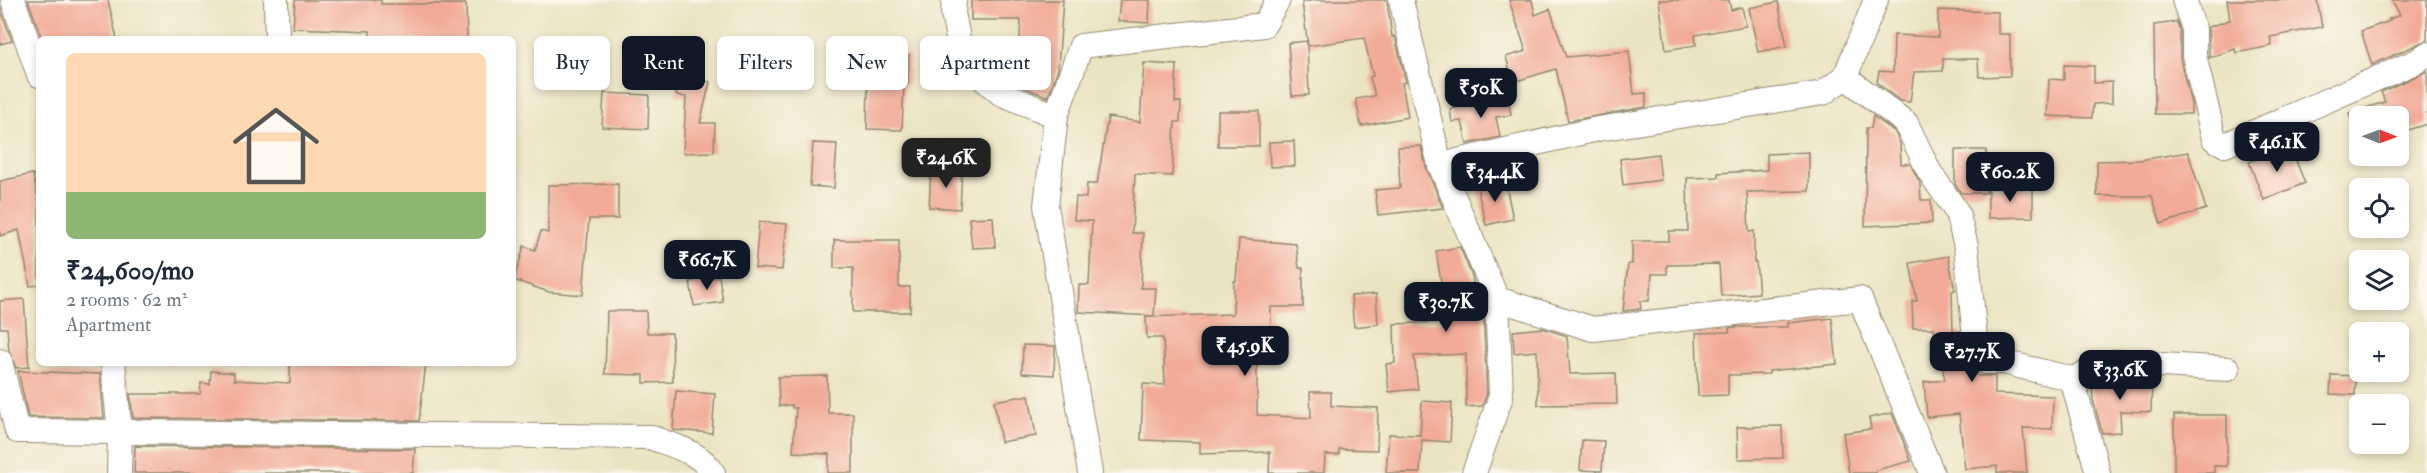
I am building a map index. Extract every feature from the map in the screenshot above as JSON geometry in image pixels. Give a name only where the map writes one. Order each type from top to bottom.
[{"type":"street","points":[[13,0],[36,66]]},
{"type":"street","points":[[276,0],[278,36]]},
{"type":"street","points":[[954,0],[953,13],[961,54],[972,67],[1000,93],[1056,116]]},
{"type":"street","points":[[1090,473],[1046,206],[1056,116],[1081,46],[1264,25],[1278,0]]},
{"type":"street","points":[[1401,0],[1440,165],[1497,299],[1501,396],[1474,473]]},
{"type":"street","points":[[1440,165],[1598,129],[1822,93],[1845,77],[1876,0]]},
{"type":"street","points":[[2184,0],[2194,29],[2194,55],[2214,139],[2225,145],[2417,61],[2427,54]]},
{"type":"street","points":[[1845,77],[1906,123],[1929,171],[1957,212],[1966,246],[1976,349],[1986,362],[2003,362],[2072,379],[2114,362],[2228,369]]},
{"type":"street","points":[[1497,299],[1593,328],[1860,299],[1932,473]]},
{"type":"street","points":[[0,361],[17,431],[650,437],[686,450],[709,466],[713,473]]},
{"type":"street","points":[[112,366],[120,433],[119,473]]},
{"type":"street","points":[[2072,379],[2098,473]]},
{"type":"building","points":[[28,0],[108,0],[116,36],[41,36]]},
{"type":"building","points":[[295,0],[381,0],[381,4],[466,4],[467,36],[370,36],[370,31],[293,28]]},
{"type":"building","points":[[971,0],[1063,0],[1058,69],[1051,89],[1051,36],[1020,36],[1021,20],[971,20]]},
{"type":"building","points":[[1120,0],[1150,0],[1149,23],[1118,21]]},
{"type":"building","points":[[1387,0],[1392,37],[1395,36],[1406,82],[1402,83],[1408,117],[1361,126],[1356,99],[1375,96],[1364,38],[1308,46],[1302,2]]},
{"type":"building","points":[[1509,0],[1532,0],[1535,15],[1550,9],[1566,57],[1629,51],[1634,94],[1646,93],[1646,107],[1568,121],[1556,69],[1513,82],[1506,57],[1526,51]]},
{"type":"building","points":[[1659,0],[1729,0],[1731,10],[1742,7],[1746,26],[1695,35],[1696,45],[1666,50]]},
{"type":"building","points":[[2227,0],[2317,0],[2322,27],[2270,37],[2272,46],[2236,53],[2235,49],[2209,58],[2208,27],[2230,20]]},
{"type":"building","points":[[2392,0],[2427,0],[2427,40],[2372,65],[2361,31],[2400,15]]},
{"type":"building","points":[[1778,2],[1787,46],[1758,52],[1749,8]]},
{"type":"building","points":[[0,7],[12,41],[0,44]]},
{"type":"building","points":[[1938,10],[1998,12],[1998,34],[2010,34],[2010,76],[1979,77],[1978,59],[1943,59],[1943,71],[1914,72],[1910,102],[1900,101],[1877,83],[1879,71],[1893,72],[1894,35],[1938,37]]},
{"type":"building","points":[[2177,22],[2180,31],[2180,58],[2191,104],[2191,114],[2155,114],[2154,25]]},
{"type":"building","points":[[1307,41],[1309,95],[1292,96],[1288,43]]},
{"type":"building","points":[[1144,63],[1177,65],[1175,102],[1181,102],[1180,122],[1175,122],[1172,176],[1135,174],[1132,233],[1143,233],[1141,288],[1156,288],[1154,316],[1078,312],[1079,285],[1089,285],[1092,221],[1074,220],[1076,197],[1086,198],[1087,184],[1097,184],[1108,117],[1140,122]]},
{"type":"building","points":[[2064,65],[2094,66],[2094,83],[2112,82],[2112,103],[2093,104],[2092,118],[2047,116],[2049,79],[2064,80]]},
{"type":"building","points":[[2427,71],[2427,124],[2409,130],[2409,106],[2372,106],[2385,102],[2381,92]]},
{"type":"building","points":[[705,81],[710,82],[700,123],[715,123],[714,152],[683,153],[686,97],[676,95],[676,90],[705,90]]},
{"type":"building","points":[[868,90],[904,90],[902,130],[867,129]]},
{"type":"building","points":[[1030,90],[1050,90],[1048,97]]},
{"type":"building","points":[[604,93],[649,95],[648,129],[602,127]]},
{"type":"building","points":[[1508,97],[1511,115],[1496,117],[1500,137],[1467,144],[1462,121],[1452,122],[1450,109]]},
{"type":"building","points":[[1218,111],[1259,111],[1259,146],[1218,146]]},
{"type":"building","points":[[1873,116],[1895,132],[1900,144],[1901,164],[1910,164],[1920,183],[1921,200],[1931,200],[1932,223],[1865,226],[1866,128],[1871,128]]},
{"type":"building","points":[[1294,141],[1295,166],[1270,167],[1269,142]]},
{"type":"building","points":[[813,143],[837,144],[834,188],[810,186]]},
{"type":"building","points":[[1421,146],[1427,170],[1443,208],[1378,215],[1375,190],[1400,188],[1398,147]]},
{"type":"building","points":[[2290,146],[2305,183],[2264,200],[2249,162]]},
{"type":"building","points":[[1955,150],[1986,150],[1986,193],[1961,193],[1955,184]]},
{"type":"building","points":[[1809,152],[1809,191],[1747,192],[1749,232],[1754,231],[1754,262],[1756,262],[1759,293],[1721,296],[1719,264],[1667,265],[1667,274],[1652,274],[1649,301],[1640,301],[1641,309],[1623,311],[1628,264],[1632,264],[1632,241],[1669,241],[1669,231],[1688,231],[1687,178],[1718,177],[1718,173],[1767,170],[1767,154]]},
{"type":"building","points":[[2188,152],[2206,209],[2161,224],[2152,196],[2097,196],[2097,161],[2140,160]]},
{"type":"building","points":[[1658,154],[1661,180],[1623,185],[1620,159]]},
{"type":"building","points":[[931,169],[962,171],[960,209],[929,207]]},
{"type":"building","points":[[33,174],[36,189],[36,285],[30,286],[19,230],[0,236],[0,181]]},
{"type":"building","points":[[1505,181],[1513,219],[1486,225],[1477,187]]},
{"type":"building","points":[[618,184],[618,219],[589,219],[583,295],[549,292],[516,281],[524,246],[535,250],[541,231],[548,233],[548,185]]},
{"type":"building","points":[[1988,188],[2033,188],[2033,217],[1988,218]]},
{"type":"building","points":[[993,217],[995,247],[972,248],[969,218]]},
{"type":"building","points":[[759,222],[787,224],[782,270],[755,268]]},
{"type":"building","points":[[1239,239],[1296,244],[1299,268],[1303,268],[1303,307],[1271,307],[1270,343],[1257,342],[1257,415],[1311,418],[1310,392],[1331,392],[1331,406],[1378,408],[1377,450],[1339,449],[1339,455],[1325,455],[1324,473],[1269,473],[1270,452],[1200,454],[1200,442],[1141,440],[1143,384],[1165,385],[1163,338],[1147,338],[1146,317],[1233,314]]},
{"type":"building","points":[[834,240],[899,240],[899,287],[910,287],[910,312],[853,312],[853,268],[834,268]]},
{"type":"building","points":[[1460,247],[1472,276],[1477,306],[1483,306],[1487,394],[1482,406],[1466,407],[1466,354],[1414,356],[1418,389],[1389,392],[1386,364],[1395,363],[1394,324],[1444,322],[1443,294],[1436,251]]},
{"type":"building","points":[[1948,256],[1955,290],[1952,291],[1953,333],[1960,331],[1964,357],[1978,376],[1995,376],[1995,394],[2053,396],[2052,429],[2023,428],[2027,473],[1997,473],[1997,466],[1965,469],[1959,414],[1927,417],[1924,382],[1945,380],[1934,328],[1913,328],[1912,301],[1917,301],[1910,263]]},
{"type":"building","points":[[719,276],[723,302],[694,306],[690,281]]},
{"type":"building","points":[[1376,294],[1378,324],[1354,327],[1351,296]]},
{"type":"building","points":[[24,299],[29,367],[16,368],[9,351],[7,328],[0,328],[0,301]]},
{"type":"building","points":[[607,311],[646,311],[647,333],[672,333],[673,382],[644,383],[644,375],[605,374]]},
{"type":"building","points":[[1832,318],[1837,364],[1769,371],[1769,374],[1728,375],[1728,395],[1698,396],[1696,333],[1729,332],[1729,328],[1734,327],[1788,327],[1788,323]]},
{"type":"building","points":[[1543,328],[1567,336],[1570,374],[1616,373],[1617,404],[1538,405],[1537,351],[1514,353],[1513,331]]},
{"type":"building","points":[[1023,345],[1055,346],[1054,375],[1022,373]]},
{"type":"building","points":[[290,366],[426,366],[419,421],[133,418],[130,394],[200,394],[201,383],[210,384],[211,371],[234,373],[234,380],[290,383]]},
{"type":"building","points":[[18,371],[100,374],[104,418],[28,417]]},
{"type":"building","points":[[2331,375],[2349,376],[2349,382],[2356,382],[2355,394],[2330,394]]},
{"type":"building","points":[[827,376],[828,413],[853,413],[853,473],[828,473],[829,454],[793,452],[796,408],[792,408],[792,405],[779,406],[778,377]]},
{"type":"building","points":[[2116,376],[2119,379],[2152,380],[2151,412],[2120,411],[2121,432],[2102,433],[2093,400],[2092,386]]},
{"type":"building","points":[[676,391],[715,394],[712,433],[673,430]]},
{"type":"building","points":[[1029,395],[1036,436],[1001,442],[994,401]]},
{"type":"building","points":[[1422,401],[1452,403],[1450,442],[1422,440],[1420,473],[1386,473],[1389,434],[1420,435]]},
{"type":"building","points":[[1892,413],[1911,461],[1876,470],[1876,473],[1849,473],[1843,433],[1871,429],[1869,418]]},
{"type":"building","points":[[2174,415],[2227,415],[2227,466],[2214,466],[2214,473],[2174,473]]},
{"type":"building","points":[[1782,426],[1783,458],[1738,459],[1737,427]]},
{"type":"building","points":[[1582,440],[1604,441],[1602,471],[1580,470]]},
{"type":"building","points":[[135,446],[415,449],[413,473],[134,473]]}]
